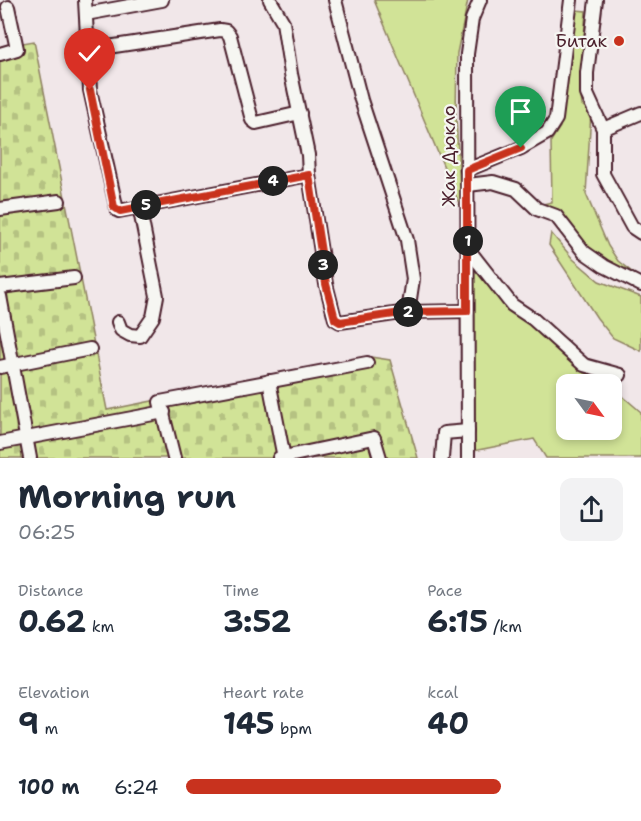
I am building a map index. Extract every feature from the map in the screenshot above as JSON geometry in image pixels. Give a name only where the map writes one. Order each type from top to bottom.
[{"type":"street","points":[[85,0],[90,90],[114,207],[120,211],[309,175]]},
{"type":"street","points":[[86,15],[162,0]]},
{"type":"street","points":[[270,0],[283,22],[308,154],[309,175],[326,284],[335,319],[340,322],[408,312],[467,311]]},
{"type":"street","points":[[335,0],[361,100],[407,240],[413,279],[408,312]]},
{"type":"street","name":"Жак Дюкло","points":[[468,458],[466,54],[472,19],[480,0]]},
{"type":"street","points":[[467,170],[521,148],[548,133],[556,118],[572,0]]},
{"type":"street","points":[[596,0],[587,73],[587,94],[603,129],[603,174],[632,227],[641,233]]},
{"type":"street","points":[[0,54],[21,49],[7,6]]},
{"type":"street","points":[[88,50],[220,30],[226,31],[230,36],[252,120],[256,123],[300,114]]},
{"type":"street","points":[[603,129],[641,113]]},
{"type":"street","points":[[468,185],[493,182],[516,189],[537,209],[556,216],[584,252],[604,266],[641,285]]},
{"type":"street","points":[[0,209],[58,201]]},
{"type":"street","points":[[118,322],[121,330],[130,335],[141,336],[153,317],[157,296],[139,207]]},
{"type":"street","points":[[468,249],[512,305],[533,319],[584,365],[616,374]]},
{"type":"street","points":[[0,287],[74,278]]},
{"type":"street","points":[[0,296],[30,458]]},
{"type":"street","points":[[0,367],[90,349]]},
{"type":"street","points":[[174,458],[160,402],[367,363]]},
{"type":"street","points":[[269,381],[282,458],[374,438],[380,458]]},
{"type":"street","points":[[0,443],[164,412]]},
{"type":"street","points":[[442,458],[444,433],[468,431]]},
{"type":"green space","points":[[374,0],[468,0],[457,53],[456,115],[461,208]]},
{"type":"green space","points":[[576,10],[586,11],[580,89],[582,105],[591,112],[586,194],[608,246],[618,261],[641,279],[582,254],[543,204],[552,202],[551,141],[560,127]]},
{"type":"green space","points":[[34,41],[107,410],[371,357],[390,360],[418,458],[0,458],[0,47]]},
{"type":"green space","points":[[551,233],[573,259],[599,281],[641,297],[641,351],[613,338],[597,318],[549,245]]},
{"type":"green space","points":[[472,263],[592,374],[556,374],[556,440],[622,440],[622,396],[641,412],[641,458],[546,458],[534,439],[473,451]]},
{"type":"place","name":"Битак","points":[[619,41]]},
{"type":"route","points":[[90,90],[114,207],[117,210],[309,175],[326,284],[335,319],[340,322],[408,312],[467,311],[467,170],[521,148]]}]
